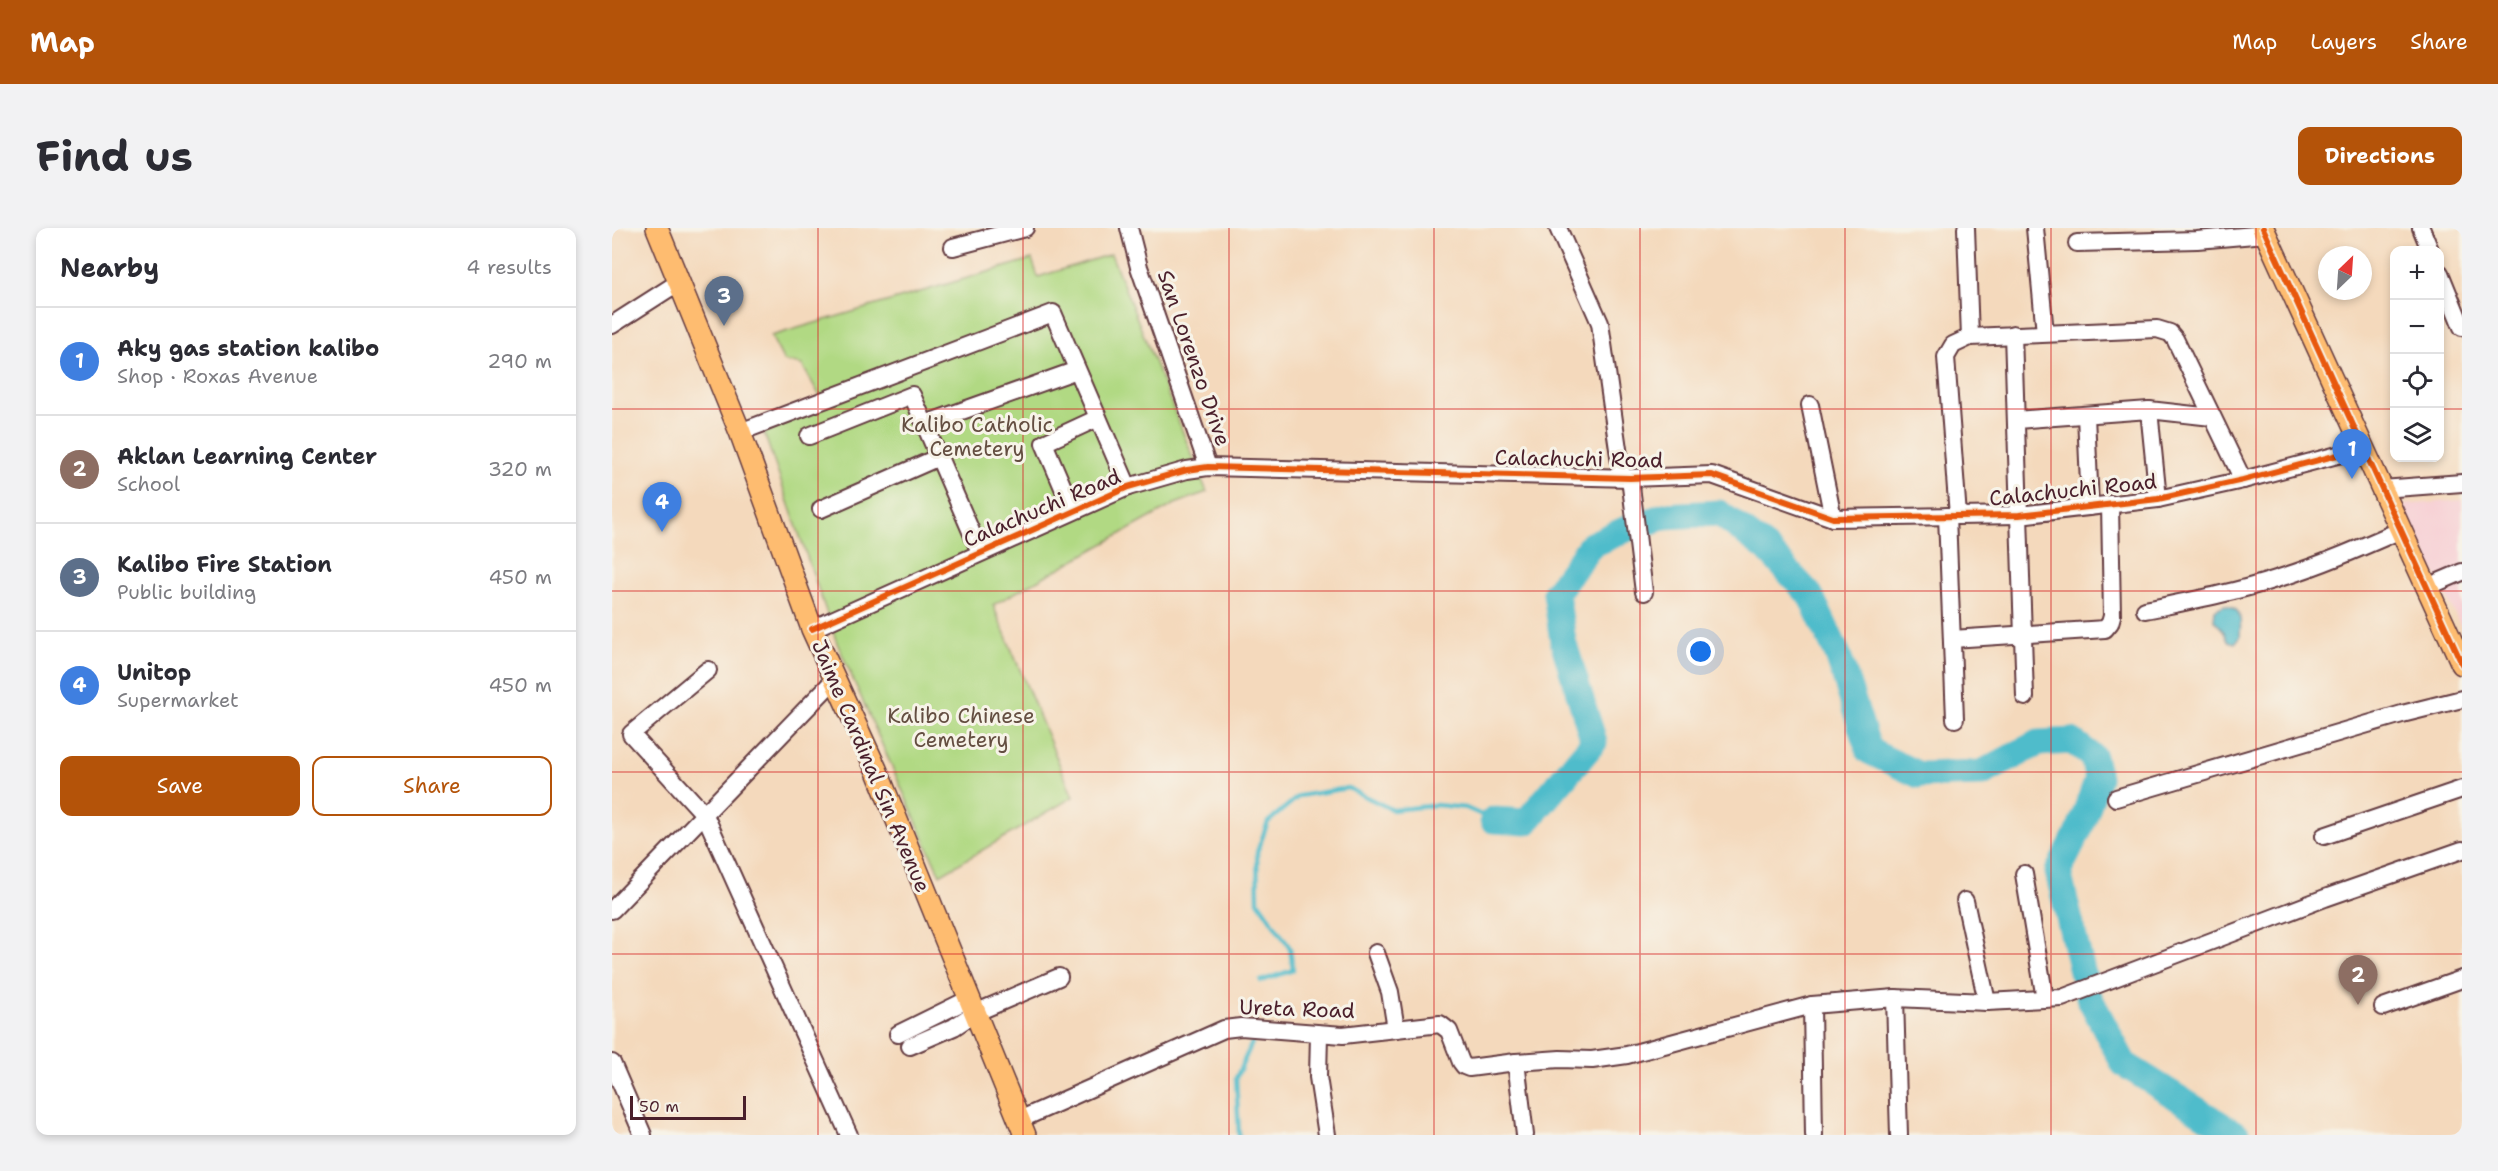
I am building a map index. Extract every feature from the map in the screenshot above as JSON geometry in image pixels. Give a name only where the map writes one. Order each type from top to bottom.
[{"type":"main road","name":"Jaime Cardinal Sin Avenue","points":[[657,228],[740,432],[812,629],[876,769],[1022,1128]]},
{"type":"main road","points":[[2265,231],[2462,664]]},
{"type":"street","points":[[953,246],[1025,228]]},
{"type":"street","name":"San Lorenzo Drive","points":[[1129,228],[1139,267],[1208,467]]},
{"type":"street","points":[[1558,228],[1600,323],[1644,592]]},
{"type":"street","points":[[1966,228],[1970,337]]},
{"type":"street","points":[[2035,228],[2045,333]]},
{"type":"street","points":[[2421,228],[2428,246]]},
{"type":"street","points":[[2077,243],[2197,240],[2265,231]]},
{"type":"street","points":[[612,325],[679,282]]},
{"type":"street","points":[[2444,285],[2462,327]]},
{"type":"street","points":[[740,432],[1053,313],[1128,487]]},
{"type":"street","points":[[1955,719],[1952,639],[1952,516],[1946,357],[1953,345],[1970,337],[2164,330],[2175,339],[2243,480]]},
{"type":"street","points":[[2013,334],[2025,697]]},
{"type":"street","points":[[925,424],[1077,370]]},
{"type":"street","points":[[809,436],[912,395],[980,552]]},
{"type":"street","points":[[1810,405],[1833,518]]},
{"type":"street","points":[[2016,420],[2149,410],[2212,417]]},
{"type":"street","points":[[2149,410],[2158,499]]},
{"type":"street","points":[[2086,415],[2090,507]]},
{"type":"street","points":[[1073,511],[1044,443],[1098,418]]},
{"type":"street","name":"Calachuchi Road","points":[[812,629],[1128,487],[1187,470],[1208,467],[1626,477],[1712,475],[1833,518],[2019,515],[2158,499],[2243,480],[2364,448]]},
{"type":"street","points":[[821,508],[939,457]]},
{"type":"street","points":[[2382,489],[2462,483]]},
{"type":"street","points":[[1952,639],[2105,628],[2112,616],[2110,504]]},
{"type":"street","points":[[2145,610],[2215,596],[2276,579],[2348,553],[2401,530]]},
{"type":"street","points":[[2427,587],[2462,572]]},
{"type":"street","points":[[708,670],[631,734],[705,815],[849,1135]]},
{"type":"street","points":[[612,910],[834,680]]},
{"type":"street","points":[[2116,798],[2402,714],[2462,699]]},
{"type":"street","points":[[2324,836],[2462,789]]},
{"type":"street","name":"Ureta Road","points":[[1022,1128],[1224,1029],[1241,1027],[1343,1035],[1440,1024],[1445,1026],[1464,1066],[1560,1059],[1592,1060],[1627,1055],[1812,1005],[1895,998],[1987,1002],[2062,998],[2325,898],[2462,850]]},
{"type":"street","points":[[2024,874],[2045,999]]},
{"type":"street","points":[[1965,901],[1987,1002]]},
{"type":"street","points":[[1376,953],[1390,992],[1396,1029]]},
{"type":"street","points":[[904,1040],[972,1006],[1059,976]]},
{"type":"street","points":[[2384,1007],[2462,979]]},
{"type":"street","points":[[1895,998],[1899,1135]]},
{"type":"street","points":[[1812,1005],[1814,1135]]},
{"type":"street","points":[[1319,1034],[1318,1077],[1327,1135]]},
{"type":"street","points":[[1516,1062],[1525,1135]]},
{"type":"street","points":[[612,1063],[643,1135]]},
{"type":"shaded area","points":[[2462,500],[2462,629],[2403,505]]},
{"type":"green space","name":"Kalibo Catholic Cemetery","points":[[1111,254],[1207,492],[1175,504],[993,605],[1073,797],[940,875],[837,643],[764,433],[825,405],[802,365],[784,361],[771,336],[1032,259],[1038,277]]},
{"type":"water","points":[[2224,605],[2235,608],[2240,616],[2240,637],[2235,643],[2228,641],[2223,630],[2214,620],[2215,610]]},
{"type":"waterway","points":[[1640,525],[1664,516],[1719,513],[1767,549],[1810,595],[1838,655],[1869,751],[1919,775],[1982,773],[2038,743],[2072,741],[2093,757],[2098,778],[2080,828],[2058,872],[2085,983]]},
{"type":"waterway","points":[[1493,820],[1526,822],[1594,742],[1563,641],[1556,593],[1591,545],[1631,527]]},
{"type":"waterway","points":[[1261,981],[1293,970],[1290,948],[1258,901],[1257,852],[1268,822],[1299,796],[1348,788],[1393,810],[1437,805],[1466,808],[1493,820]]},
{"type":"waterway","points":[[2089,997],[2124,1064],[2237,1135]]},
{"type":"waterway","points":[[1239,1135],[1236,1078],[1252,1043]]},
{"type":"cycle path","points":[[2263,228],[2462,664]]},
{"type":"cycle path","points":[[812,629],[1128,487],[1187,470],[1208,467],[1630,478],[1712,475],[1833,518],[2019,515],[2158,499],[2243,480],[2364,448]]},
{"type":"place","name":"Kalibo Fire Station","points":[[724,326]]},
{"type":"place","name":"Aky gas station kalibo","points":[[2352,479]]},
{"type":"place","name":"Unitop","points":[[662,532]]},
{"type":"place","name":"Aklan Learning Center","points":[[2358,1005]]},
{"type":"park label","name":"Kalibo Chinese Cemetery","points":[[961,728]]}]
